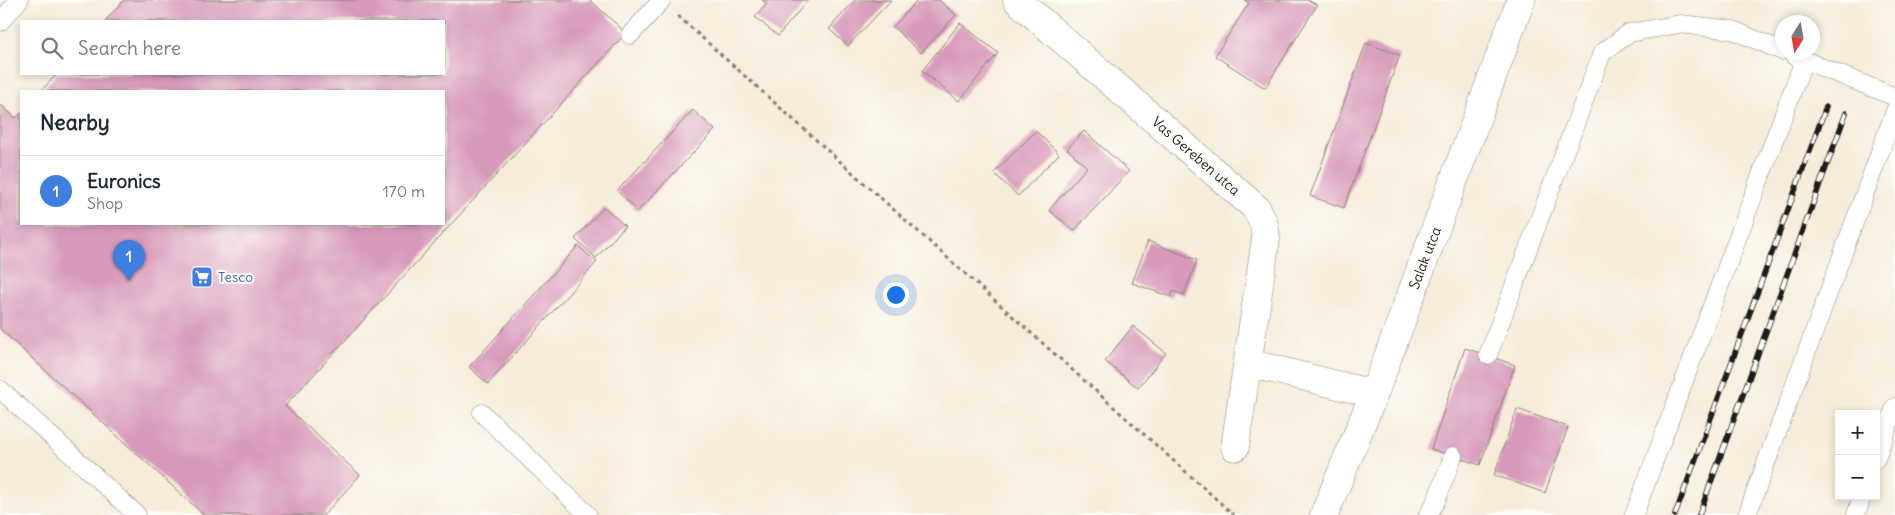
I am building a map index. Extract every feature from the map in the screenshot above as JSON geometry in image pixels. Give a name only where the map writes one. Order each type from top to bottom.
[{"type":"street","name":"Vas Gereben utca","points":[[1017,0],[1257,209],[1264,224],[1266,238],[1235,447]]},
{"type":"street","name":"Salak utca","points":[[1324,515],[1374,394],[1522,0]]},
{"type":"street","points":[[1248,363],[1374,394]]},
{"type":"lane","points":[[0,22],[19,0]]},
{"type":"lane","points":[[630,35],[660,1]]},
{"type":"lane","points":[[1488,355],[1602,53],[1629,33],[1680,24],[1732,30],[1775,48]]},
{"type":"lane","points":[[1634,515],[1804,60],[1895,97]]},
{"type":"lane","points":[[1747,515],[1895,111]]},
{"type":"lane","points":[[0,389],[137,515]]},
{"type":"lane","points":[[1877,455],[1895,407]]},
{"type":"lane","points":[[482,414],[588,515]]},
{"type":"lane","points":[[1435,510],[1453,456]]},
{"type":"lane","points":[[1856,515],[1861,500]]},
{"type":"path","points":[[660,1],[1234,515]]},
{"type":"building","name":"Tesco","points":[[124,0],[590,0],[626,33],[285,406],[360,475],[324,515],[204,515],[0,329],[0,106],[16,118],[20,114],[20,225],[445,225],[445,90],[42,90],[56,75],[445,75],[445,20],[106,20]]},
{"type":"building","points":[[762,0],[808,0],[778,36],[755,17],[767,4]]},
{"type":"building","points":[[855,0],[891,0],[848,46],[829,29]]},
{"type":"building","points":[[917,0],[939,0],[956,15],[921,53],[893,27]]},
{"type":"building","points":[[1244,0],[1308,0],[1317,5],[1265,88],[1215,56],[1249,3]]},
{"type":"building","points":[[960,23],[998,53],[959,101],[922,71]]},
{"type":"building","points":[[1366,43],[1400,55],[1344,208],[1310,196]]},
{"type":"building","points":[[693,110],[715,130],[638,211],[617,191]]},
{"type":"building","points":[[1036,131],[1059,154],[1018,196],[994,173]]},
{"type":"building","points":[[1084,131],[1129,171],[1074,231],[1049,210],[1087,167],[1067,149]]},
{"type":"building","points":[[604,207],[625,226],[596,258],[575,239]]},
{"type":"building","points":[[1148,241],[1197,260],[1184,295],[1173,291],[1171,297],[1132,283]]},
{"type":"building","points":[[578,246],[597,262],[488,384],[469,367]]},
{"type":"building","points":[[1133,326],[1166,353],[1138,388],[1105,361]]},
{"type":"building","points":[[1465,348],[1515,365],[1480,465],[1431,449]]},
{"type":"building","points":[[1517,409],[1568,427],[1545,493],[1494,475]]},
{"type":"railway","points":[[1675,515],[1826,107]]},
{"type":"railway","points":[[1699,515],[1846,113]]},
{"type":"place","name":"Tesco","points":[[202,277]]},
{"type":"place","name":"Euronics","points":[[129,281]]}]
